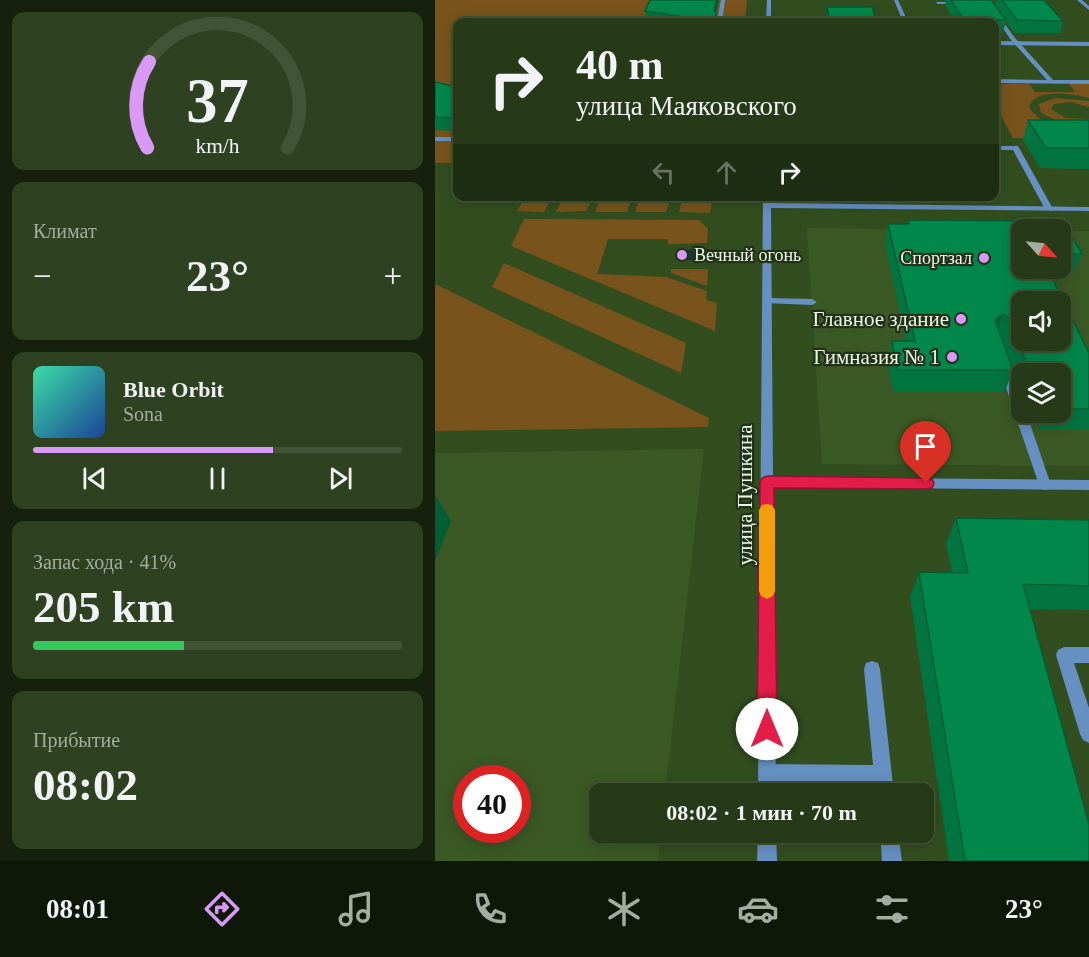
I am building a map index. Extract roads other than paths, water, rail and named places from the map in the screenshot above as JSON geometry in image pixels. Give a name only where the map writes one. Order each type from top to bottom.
[{"type":"street","points":[[720,18],[723,0]]},
{"type":"street","points":[[769,0],[769,18]]},
{"type":"street","points":[[896,0],[904,18]]},
{"type":"street","points":[[1079,0],[1089,9]]},
{"type":"street","points":[[986,2],[998,18]]},
{"type":"street","points":[[938,3],[967,3]]},
{"type":"street","points":[[977,3],[997,3]]},
{"type":"street","points":[[999,20],[1017,44],[1052,82]]},
{"type":"street","points":[[999,43],[1089,44]]},
{"type":"street","points":[[999,81],[1089,82]]},
{"type":"street","points":[[435,139],[453,139]]},
{"type":"street","points":[[999,148],[1015,148],[1049,209]]},
{"type":"street","points":[[767,201],[1089,209]]},
{"type":"street","name":"улица Пушкина","points":[[767,201],[767,783]]},
{"type":"street","points":[[768,301],[812,302]]},
{"type":"street","points":[[998,351],[1045,485]]},
{"type":"street","points":[[767,482],[1089,485]]},
{"type":"street","points":[[1089,655],[1064,655],[1089,734]]},
{"type":"street","points":[[872,669],[884,783]]},
{"type":"street","points":[[767,773],[883,774]]},
{"type":"street","points":[[767,843],[767,861]]},
{"type":"street","points":[[890,843],[892,861]]},
{"type":"water","points":[[713,249],[712,260],[676,260],[678,250]]},
{"type":"place","name":"Вечный огонь","points":[[682,255]]},
{"type":"place","name":"Спортзал","points":[[984,258]]},
{"type":"place","name":"Главное здание","points":[[961,319]]},
{"type":"place","name":"Гимназия № 1","points":[[952,357]]}]
